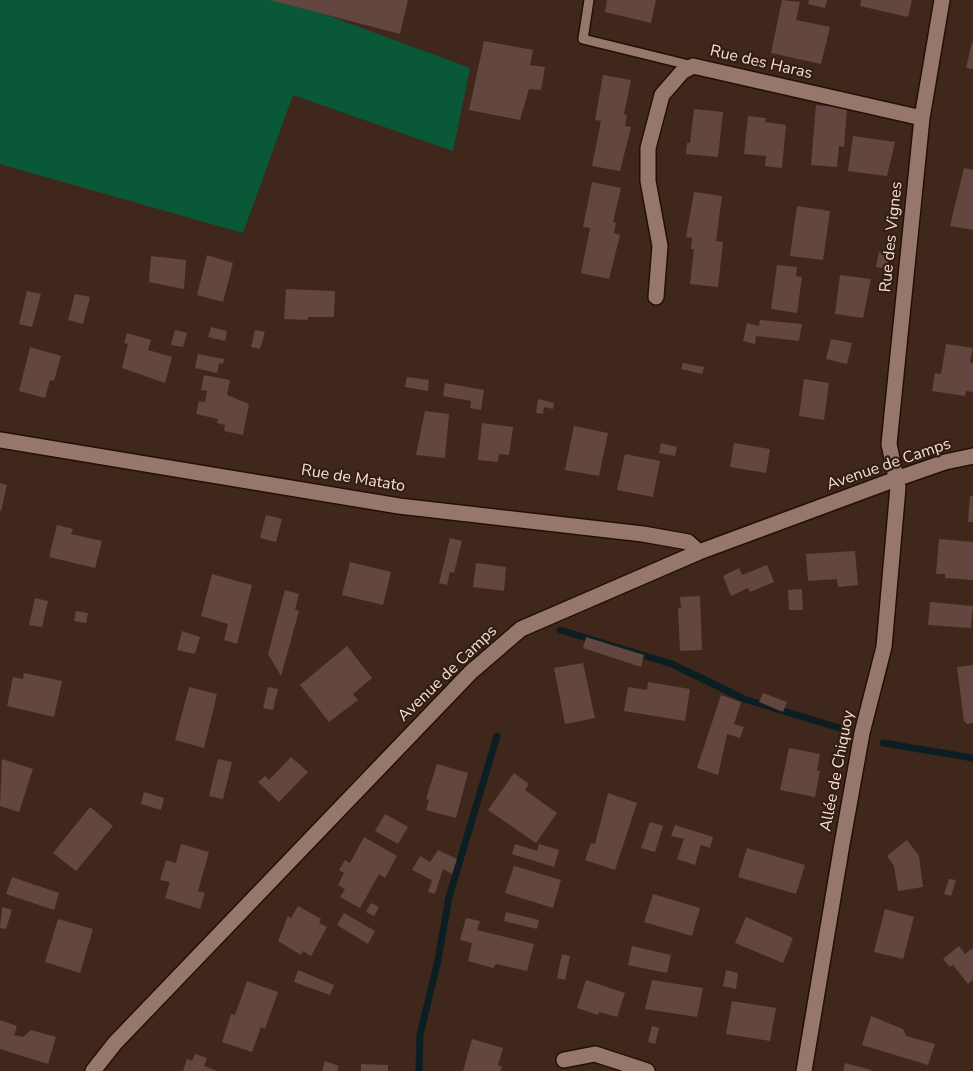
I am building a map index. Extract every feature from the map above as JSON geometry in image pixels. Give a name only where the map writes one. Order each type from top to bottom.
[{"type":"street","name":"Rue des Vignes","points":[[896,479],[889,444],[922,118],[942,0]]},
{"type":"street","name":"Rue des Haras","points":[[656,297],[660,246],[648,181],[648,148],[662,95],[682,72],[693,66],[922,118]]},
{"type":"street","name":"Rue de Matato","points":[[0,440],[399,506],[643,534],[688,542],[699,552]]},
{"type":"street","name":"Avenue de Camps","points":[[93,1071],[115,1043],[471,672],[521,629],[699,552],[896,479],[945,462],[973,456]]},
{"type":"street","name":"Allée de Chiquoy","points":[[804,1071],[862,733],[884,647],[898,487],[896,479]]},
{"type":"street","points":[[564,1060],[595,1054],[647,1071]]},
{"type":"lane","points":[[589,0],[583,39],[693,66]]},
{"type":"green space","points":[[0,0],[286,0],[470,68],[453,151],[293,95],[243,233],[0,164]]},
{"type":"building","points":[[270,0],[408,0],[400,34]]},
{"type":"building","points":[[607,0],[656,0],[651,23],[605,12]]},
{"type":"building","points":[[782,0],[800,2],[796,20],[830,27],[821,64],[771,53]]},
{"type":"building","points":[[809,0],[827,0],[825,8],[808,4]]},
{"type":"building","points":[[861,0],[912,0],[908,17],[860,6]]},
{"type":"building","points":[[484,41],[533,50],[530,65],[545,67],[541,90],[529,89],[520,120],[469,110]]},
{"type":"building","points":[[973,42],[973,69],[966,68]]},
{"type":"building","points":[[603,75],[631,80],[624,114],[627,115],[625,126],[631,127],[620,171],[592,166],[601,121],[595,120]]},
{"type":"building","points":[[816,105],[847,108],[844,147],[839,146],[837,167],[811,165]]},
{"type":"building","points":[[694,109],[723,112],[718,157],[686,154],[687,143],[690,143]]},
{"type":"building","points":[[748,116],[766,118],[765,122],[786,125],[782,168],[765,166],[766,156],[744,154]]},
{"type":"building","points":[[853,136],[895,142],[887,176],[848,171]]},
{"type":"building","points":[[964,168],[973,170],[973,230],[950,226]]},
{"type":"building","points":[[592,182],[621,188],[613,222],[616,223],[614,233],[620,235],[609,279],[581,273],[590,228],[583,227]]},
{"type":"building","points":[[694,192],[722,196],[716,241],[723,242],[718,287],[690,284],[694,249],[691,249],[692,238],[686,237]]},
{"type":"building","points":[[797,206],[830,211],[823,260],[790,256]]},
{"type":"building","points":[[879,252],[889,253],[887,269],[876,267]]},
{"type":"building","points":[[207,255],[233,263],[223,302],[197,295]]},
{"type":"building","points":[[151,256],[186,260],[184,289],[149,282]]},
{"type":"building","points":[[777,265],[797,267],[796,276],[802,277],[797,313],[771,309]]},
{"type":"building","points":[[840,275],[871,279],[863,318],[835,314]]},
{"type":"building","points":[[286,289],[335,291],[334,317],[308,317],[308,320],[284,319]]},
{"type":"building","points":[[27,291],[41,294],[32,327],[19,324]]},
{"type":"building","points":[[75,294],[90,297],[83,324],[68,320]]},
{"type":"building","points":[[760,320],[802,324],[799,341],[756,336],[755,344],[743,341],[747,323],[759,326]]},
{"type":"building","points":[[211,327],[227,331],[225,341],[208,337]]},
{"type":"building","points":[[175,330],[187,333],[183,347],[171,345]]},
{"type":"building","points":[[255,330],[265,332],[260,349],[251,347]]},
{"type":"building","points":[[127,333],[151,340],[148,350],[172,357],[165,383],[122,368],[128,344],[124,343]]},
{"type":"building","points":[[831,339],[852,343],[847,364],[826,359]]},
{"type":"building","points":[[946,344],[973,348],[970,362],[973,363],[973,392],[966,391],[965,396],[932,391],[935,373],[941,374]]},
{"type":"building","points":[[30,347],[61,356],[54,381],[50,380],[45,398],[19,391]]},
{"type":"building","points":[[198,354],[224,359],[223,364],[219,363],[217,373],[195,368]]},
{"type":"building","points":[[683,363],[704,367],[702,374],[681,369]]},
{"type":"building","points":[[204,375],[230,380],[227,395],[249,404],[243,435],[224,431],[225,425],[217,423],[218,419],[196,414],[199,401],[205,402],[207,391],[201,390]]},
{"type":"building","points":[[407,377],[429,380],[428,391],[405,387]]},
{"type":"building","points":[[804,379],[829,383],[824,420],[799,416]]},
{"type":"building","points":[[445,383],[484,390],[481,410],[470,408],[471,401],[443,396]]},
{"type":"building","points":[[538,399],[554,403],[553,409],[544,407],[543,414],[536,413]]},
{"type":"building","points":[[425,411],[449,414],[445,458],[416,455]]},
{"type":"building","points":[[482,423],[513,427],[509,455],[499,454],[498,462],[478,460]]},
{"type":"building","points":[[574,426],[608,433],[599,476],[565,470]]},
{"type":"building","points":[[661,443],[677,447],[675,456],[659,453]]},
{"type":"building","points":[[734,443],[770,449],[766,473],[730,467]]},
{"type":"building","points":[[625,454],[660,461],[653,497],[617,490]]},
{"type":"building","points":[[0,483],[7,485],[1,511],[0,511]]},
{"type":"building","points":[[970,496],[973,496],[973,522],[968,522]]},
{"type":"building","points":[[266,515],[282,519],[276,542],[260,538]]},
{"type":"building","points":[[57,525],[73,529],[71,534],[102,541],[95,568],[49,557]]},
{"type":"building","points":[[450,538],[462,541],[454,573],[450,572],[447,585],[439,583]]},
{"type":"building","points":[[939,539],[973,542],[973,580],[945,578],[945,574],[936,574]]},
{"type":"building","points":[[855,551],[858,585],[838,587],[837,579],[808,581],[806,554]]},
{"type":"building","points":[[350,562],[391,572],[383,605],[342,595]]},
{"type":"building","points":[[476,563],[506,567],[504,591],[473,587]]},
{"type":"building","points":[[767,565],[774,582],[750,592],[748,588],[731,596],[723,576],[739,568],[742,575]]},
{"type":"building","points":[[212,574],[252,585],[237,644],[224,640],[228,624],[201,616]]},
{"type":"building","points":[[802,589],[803,610],[789,610],[788,590]]},
{"type":"building","points":[[285,590],[299,594],[295,610],[299,611],[281,676],[268,654]]},
{"type":"building","points":[[700,596],[702,650],[680,651],[678,608],[681,608],[680,597]]},
{"type":"building","points":[[35,598],[48,601],[42,627],[29,625]]},
{"type":"building","points":[[930,602],[973,606],[971,628],[928,625]]},
{"type":"building","points":[[76,611],[88,613],[86,623],[74,621]]},
{"type":"building","points":[[182,631],[200,637],[195,654],[177,650]]},
{"type":"building","points":[[586,637],[644,655],[641,667],[583,648]]},
{"type":"building","points":[[347,646],[372,678],[353,694],[358,700],[329,722],[300,685]]},
{"type":"building","points":[[583,663],[595,718],[565,724],[554,668]]},
{"type":"building","points":[[973,665],[973,723],[967,724],[964,721],[957,667]]},
{"type":"building","points":[[24,673],[62,681],[54,717],[7,706],[13,677],[23,679]]},
{"type":"building","points":[[648,682],[690,689],[685,721],[624,711],[628,687],[647,690]]},
{"type":"building","points":[[189,687],[217,694],[204,748],[175,740]]},
{"type":"building","points":[[268,687],[278,689],[273,710],[263,708]]},
{"type":"building","points":[[763,693],[787,702],[783,712],[759,702]]},
{"type":"building","points":[[721,695],[741,702],[734,724],[744,727],[740,738],[727,734],[718,775],[697,768]]},
{"type":"building","points":[[789,748],[820,754],[817,771],[820,771],[815,797],[780,790]]},
{"type":"building","points":[[291,757],[308,772],[279,802],[258,782],[265,776],[269,780]]},
{"type":"building","points":[[2,759],[33,769],[19,812],[0,806]]},
{"type":"building","points":[[218,759],[232,762],[223,799],[209,796]]},
{"type":"building","points":[[437,764],[468,773],[456,818],[426,810],[429,800],[426,799]]},
{"type":"building","points":[[514,773],[529,784],[525,790],[557,813],[536,843],[488,810]]},
{"type":"building","points":[[144,792],[164,798],[161,810],[141,804]]},
{"type":"building","points":[[608,793],[637,803],[615,870],[585,860],[591,843],[595,844]]},
{"type":"building","points":[[90,807],[113,826],[76,871],[53,853]]},
{"type":"building","points":[[385,814],[408,827],[398,844],[375,831]]},
{"type":"building","points":[[650,822],[663,826],[655,852],[641,848]]},
{"type":"building","points":[[675,825],[713,837],[710,848],[701,845],[695,865],[677,859],[684,839],[671,836]]},
{"type":"building","points":[[364,837],[397,856],[385,878],[379,874],[360,908],[340,897],[345,889],[338,885],[344,873],[339,870],[345,860],[350,863]]},
{"type":"building","points":[[907,840],[919,856],[923,887],[898,891],[894,866],[887,856]]},
{"type":"building","points":[[181,844],[209,852],[198,891],[205,893],[200,909],[165,898],[170,882],[160,880],[166,860],[176,863]]},
{"type":"building","points":[[515,844],[537,851],[539,844],[559,850],[554,867],[512,854]]},
{"type":"building","points":[[747,848],[805,865],[796,894],[738,877]]},
{"type":"building","points":[[438,850],[457,859],[452,874],[443,869],[435,894],[428,892],[432,880],[412,870],[420,856],[430,862]]},
{"type":"building","points":[[514,866],[561,880],[553,908],[505,893]]},
{"type":"building","points":[[12,877],[59,893],[54,910],[6,894]]},
{"type":"building","points":[[949,879],[956,880],[951,896],[944,894]]},
{"type":"building","points":[[653,894],[700,908],[692,936],[644,922]]},
{"type":"building","points":[[371,903],[379,907],[374,916],[366,912]]},
{"type":"building","points":[[298,906],[321,919],[319,923],[327,927],[311,956],[303,951],[301,955],[278,941],[288,916],[291,918]]},
{"type":"building","points":[[2,907],[12,910],[6,929],[0,928]]},
{"type":"building","points":[[885,909],[914,917],[903,959],[874,952]]},
{"type":"building","points":[[506,912],[539,920],[537,929],[504,921]]},
{"type":"building","points":[[344,913],[375,931],[368,944],[337,925]]},
{"type":"building","points":[[746,917],[793,938],[783,963],[735,943]]},
{"type":"building","points":[[466,918],[480,921],[477,930],[534,944],[527,971],[496,964],[493,968],[468,961],[472,943],[460,940]]},
{"type":"building","points":[[58,919],[93,929],[80,973],[45,962]]},
{"type":"building","points":[[632,946],[671,955],[667,973],[628,965]]},
{"type":"building","points":[[959,946],[965,954],[973,948],[973,980],[968,984],[953,965],[950,967],[943,959]]},
{"type":"building","points":[[562,954],[570,956],[565,980],[557,978]]},
{"type":"building","points":[[298,970],[334,985],[330,995],[294,982]]},
{"type":"building","points":[[726,970],[738,973],[736,989],[723,986]]},
{"type":"building","points":[[586,980],[625,993],[617,1017],[599,1012],[598,1015],[577,1008]]},
{"type":"building","points":[[652,980],[703,988],[697,1017],[645,1009]]},
{"type":"building","points":[[247,981],[278,992],[265,1029],[261,1027],[252,1052],[222,1042],[231,1014],[235,1015]]},
{"type":"building","points":[[732,1001],[776,1008],[770,1041],[726,1034]]},
{"type":"building","points":[[871,1016],[903,1029],[906,1036],[935,1044],[928,1065],[862,1045]]},
{"type":"building","points":[[0,1020],[17,1026],[14,1035],[23,1037],[31,1030],[56,1037],[48,1064],[0,1049]]},
{"type":"building","points":[[652,1026],[659,1028],[655,1044],[648,1042]]},
{"type":"building","points":[[472,1039],[503,1048],[498,1065],[502,1067],[500,1071],[463,1071]]},
{"type":"building","points":[[195,1054],[207,1058],[204,1066],[217,1071],[183,1071],[187,1059],[192,1061]]},
{"type":"building","points":[[325,1061],[339,1066],[337,1071],[322,1071]]},
{"type":"building","points":[[845,1063],[871,1070],[871,1071],[843,1071]]},
{"type":"building","points":[[361,1064],[388,1065],[388,1071],[361,1071]]},
{"type":"waterway","points":[[560,630],[672,664],[744,699],[846,730]]},
{"type":"waterway","points":[[419,1071],[420,1035],[438,960],[449,897],[497,736]]},
{"type":"waterway","points":[[883,743],[973,758]]}]
